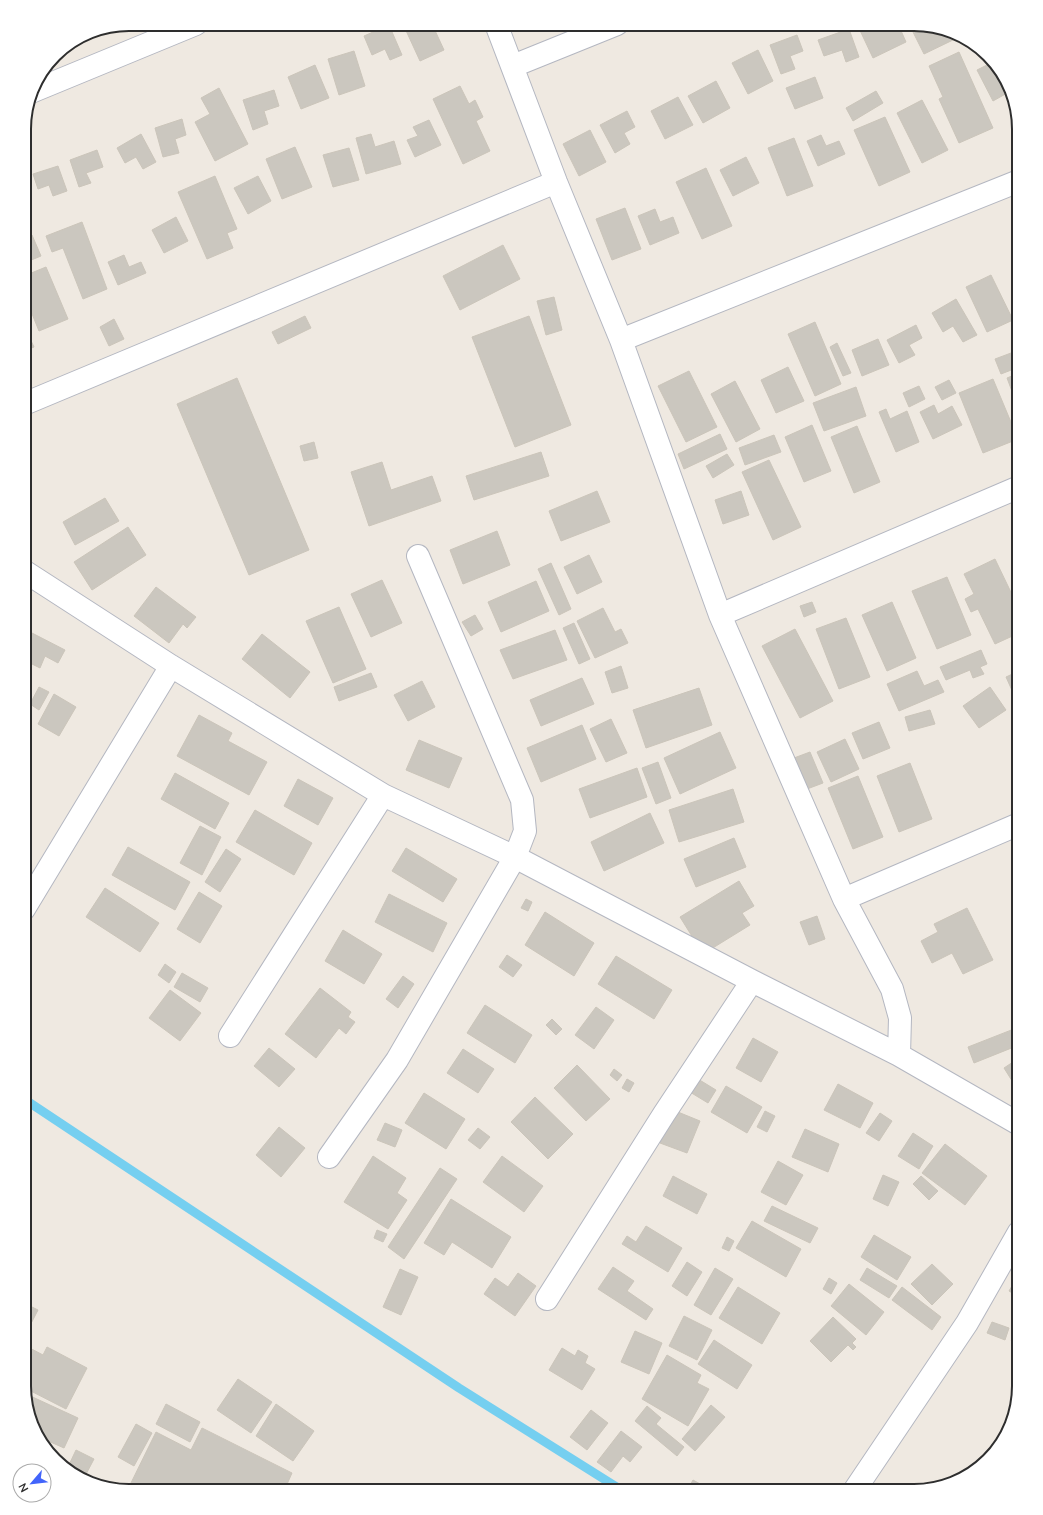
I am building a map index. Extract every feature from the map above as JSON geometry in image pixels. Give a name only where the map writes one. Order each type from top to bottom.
[{"type":"street","points":[[40,88],[179,31]]},
{"type":"street","points":[[499,31],[556,182],[621,340],[720,615],[844,900],[892,989],[900,1018],[899,1055]]},
{"type":"street","points":[[513,66],[600,31]]},
{"type":"street","points":[[31,401],[556,182]]},
{"type":"street","points":[[621,340],[1012,183]]},
{"type":"street","points":[[720,615],[1012,490]]},
{"type":"street","points":[[329,1157],[397,1060],[515,857],[525,830],[522,800],[418,556]]},
{"type":"street","points":[[31,576],[171,666],[383,795],[515,857],[752,981],[899,1055],[1012,1120]]},
{"type":"street","points":[[31,897],[171,666]]},
{"type":"street","points":[[230,1036],[383,795]]},
{"type":"street","points":[[844,900],[1012,827]]},
{"type":"street","points":[[547,1299],[664,1114],[752,981]]},
{"type":"street","points":[[859,1484],[967,1323],[1012,1244]]},
{"type":"building","points":[[375,31],[392,31],[402,55],[390,60],[385,49],[372,55],[364,36]]},
{"type":"building","points":[[406,31],[435,31],[444,50],[420,61]]},
{"type":"building","points":[[843,31],[850,31],[859,57],[846,62],[842,50],[824,56],[818,40]]},
{"type":"building","points":[[860,31],[901,31],[906,42],[873,58]]},
{"type":"building","points":[[912,31],[939,34],[954,39],[924,54]]},
{"type":"building","points":[[797,35],[803,51],[790,56],[795,69],[781,74],[770,45]]},
{"type":"building","points":[[758,50],[773,81],[748,94],[732,63]]},
{"type":"building","points":[[354,51],[365,86],[339,95],[328,59]]},
{"type":"building","points":[[959,52],[993,128],[959,143],[939,99],[943,97],[929,66]]},
{"type":"building","points":[[315,65],[329,98],[301,109],[288,77]]},
{"type":"building","points":[[988,65],[999,80],[1006,94],[993,101],[977,70]]},
{"type":"building","points":[[815,77],[823,98],[795,109],[786,88]]},
{"type":"building","points":[[716,81],[730,108],[703,123],[688,96]]},
{"type":"building","points":[[460,86],[469,104],[475,100],[483,117],[476,121],[490,151],[463,164],[433,99]]},
{"type":"building","points":[[219,88],[248,144],[215,161],[195,122],[210,114],[201,98]]},
{"type":"building","points":[[274,90],[279,106],[264,111],[268,124],[253,130],[243,100]]},
{"type":"building","points":[[876,91],[883,103],[853,121],[846,108]]},
{"type":"building","points":[[678,97],[693,125],[665,139],[651,111]]},
{"type":"building","points":[[922,100],[948,150],[922,163],[897,113]]},
{"type":"building","points":[[627,111],[635,127],[624,133],[630,144],[615,153],[600,125]]},
{"type":"building","points":[[885,117],[910,172],[879,186],[854,130]]},
{"type":"building","points":[[182,119],[186,135],[175,139],[179,153],[163,157],[155,128]]},
{"type":"building","points":[[429,120],[441,145],[415,157],[407,140],[418,136],[413,127]]},
{"type":"building","points":[[590,130],[606,162],[579,176],[563,144]]},
{"type":"building","points":[[141,134],[156,162],[143,169],[136,157],[125,163],[117,148]]},
{"type":"building","points":[[371,134],[375,147],[394,141],[401,164],[366,174],[356,138]]},
{"type":"building","points":[[821,135],[826,146],[839,141],[845,154],[818,166],[807,141]]},
{"type":"building","points":[[794,138],[813,186],[787,196],[768,148]]},
{"type":"building","points":[[295,147],[312,187],[282,199],[266,159]]},
{"type":"building","points":[[349,148],[359,180],[333,187],[323,155]]},
{"type":"building","points":[[97,150],[103,167],[86,173],[91,183],[79,187],[70,160]]},
{"type":"building","points":[[746,157],[759,183],[733,196],[720,170]]},
{"type":"building","points":[[58,166],[67,191],[53,196],[49,185],[38,189],[33,174]]},
{"type":"building","points":[[706,168],[732,226],[702,239],[676,182]]},
{"type":"building","points":[[215,176],[237,229],[227,233],[233,248],[207,259],[178,192]]},
{"type":"building","points":[[258,176],[271,201],[248,214],[234,188]]},
{"type":"building","points":[[625,208],[641,249],[612,260],[596,219]]},
{"type":"building","points":[[655,209],[660,222],[673,217],[679,233],[650,245],[638,216]]},
{"type":"building","points":[[176,217],[188,241],[164,253],[152,230]]},
{"type":"building","points":[[82,222],[107,289],[83,299],[63,248],[52,252],[46,236]]},
{"type":"building","points":[[31,236],[41,256],[31,260]]},
{"type":"building","points":[[503,245],[520,279],[460,310],[443,276]]},
{"type":"building","points":[[124,255],[129,267],[141,262],[146,273],[118,285],[108,262]]},
{"type":"building","points":[[46,267],[68,319],[39,331],[31,311],[31,273]]},
{"type":"building","points":[[991,275],[1012,320],[987,332],[966,287]]},
{"type":"building","points":[[554,297],[562,330],[546,335],[537,301]]},
{"type":"building","points":[[956,299],[977,335],[963,342],[953,326],[943,332],[932,313]]},
{"type":"building","points":[[305,316],[311,328],[278,344],[272,332]]},
{"type":"building","points":[[529,316],[571,425],[515,447],[472,337]]},
{"type":"building","points":[[114,319],[124,339],[109,346],[100,327]]},
{"type":"building","points":[[815,322],[841,384],[815,396],[788,334]]},
{"type":"building","points":[[916,325],[922,338],[909,345],[915,355],[899,363],[887,340]]},
{"type":"building","points":[[878,339],[889,365],[862,376],[852,350]]},
{"type":"building","points":[[31,341],[34,347],[31,348]]},
{"type":"building","points":[[837,343],[851,373],[843,376],[830,347]]},
{"type":"building","points":[[1012,353],[1012,370],[1001,374],[995,359]]},
{"type":"building","points":[[788,367],[804,401],[776,413],[761,380]]},
{"type":"building","points":[[689,371],[717,427],[686,442],[658,386]]},
{"type":"building","points":[[1012,376],[1012,391],[1007,378]]},
{"type":"building","points":[[237,378],[309,550],[249,575],[177,404]]},
{"type":"building","points":[[993,379],[1012,425],[1012,441],[983,453],[959,393]]},
{"type":"building","points":[[949,380],[956,393],[942,400],[935,387]]},
{"type":"building","points":[[735,381],[760,429],[736,442],[711,394]]},
{"type":"building","points":[[919,386],[925,399],[909,407],[903,393]]},
{"type":"building","points":[[856,387],[866,416],[824,431],[813,403]]},
{"type":"building","points":[[934,405],[938,414],[952,406],[962,425],[933,439],[920,412]]},
{"type":"building","points":[[886,409],[890,419],[907,411],[919,442],[896,452],[879,412]]},
{"type":"building","points":[[812,425],[831,471],[804,482],[785,437]]},
{"type":"building","points":[[857,426],[880,482],[854,493],[831,437]]},
{"type":"building","points":[[720,434],[727,449],[684,469],[678,454]]},
{"type":"building","points":[[774,435],[781,452],[745,465],[739,448]]},
{"type":"building","points":[[314,442],[318,458],[304,461],[300,446]]},
{"type":"building","points":[[541,452],[549,476],[474,500],[466,476]]},
{"type":"building","points":[[727,454],[734,465],[713,478],[706,466]]},
{"type":"building","points":[[769,460],[801,527],[773,540],[742,472]]},
{"type":"building","points":[[382,462],[391,490],[432,476],[441,501],[369,526],[351,472]]},
{"type":"building","points":[[597,491],[610,522],[561,541],[549,511]]},
{"type":"building","points":[[741,491],[749,515],[723,524],[715,500]]},
{"type":"building","points":[[105,498],[119,521],[75,545],[63,522]]},
{"type":"building","points":[[128,527],[146,555],[92,590],[74,562]]},
{"type":"building","points":[[497,531],[510,565],[463,584],[450,550]]},
{"type":"building","points":[[589,555],[602,582],[577,594],[564,567]]},
{"type":"building","points":[[995,559],[1012,594],[1012,636],[995,644],[978,609],[971,612],[965,599],[974,594],[964,574]]},
{"type":"building","points":[[551,563],[571,609],[559,615],[538,569]]},
{"type":"building","points":[[947,577],[971,635],[937,649],[912,591]]},
{"type":"building","points":[[382,580],[402,623],[371,637],[351,594]]},
{"type":"building","points":[[536,581],[549,611],[501,632],[488,602]]},
{"type":"building","points":[[156,587],[196,617],[187,628],[183,624],[169,643],[134,616]]},
{"type":"building","points":[[812,602],[816,612],[804,617],[800,606]]},
{"type":"building","points":[[892,602],[916,658],[887,671],[862,615]]},
{"type":"building","points":[[339,607],[366,669],[333,683],[306,621]]},
{"type":"building","points":[[603,608],[615,632],[621,629],[628,643],[595,658],[577,621]]},
{"type":"building","points":[[475,615],[483,629],[471,636],[462,622]]},
{"type":"building","points":[[846,618],[870,677],[839,689],[816,629]]},
{"type":"building","points":[[574,623],[590,659],[579,664],[563,628]]},
{"type":"building","points":[[795,629],[833,701],[800,718],[762,646]]},
{"type":"building","points":[[555,630],[567,660],[513,679],[500,650]]},
{"type":"building","points":[[31,633],[65,650],[58,663],[45,656],[40,668],[31,664]]},
{"type":"building","points":[[262,634],[310,672],[290,698],[242,659]]},
{"type":"building","points":[[981,650],[987,664],[980,667],[984,674],[973,678],[970,670],[946,680],[940,667]]},
{"type":"building","points":[[621,666],[628,688],[612,693],[605,672]]},
{"type":"building","points":[[917,671],[924,686],[938,680],[944,692],[899,711],[887,684]]},
{"type":"building","points":[[371,673],[377,687],[339,701],[334,687]]},
{"type":"building","points":[[1012,674],[1012,690],[1006,677]]},
{"type":"building","points":[[582,678],[594,704],[541,726],[530,700]]},
{"type":"building","points":[[422,681],[435,707],[408,721],[394,695]]},
{"type":"building","points":[[39,687],[49,692],[39,710],[31,705]]},
{"type":"building","points":[[990,687],[1006,710],[979,728],[963,706]]},
{"type":"building","points":[[699,688],[712,725],[646,748],[633,710]]},
{"type":"building","points":[[54,694],[76,707],[59,736],[38,724]]},
{"type":"building","points":[[930,710],[935,724],[909,731],[905,717]]},
{"type":"building","points":[[199,715],[232,733],[228,741],[267,762],[249,795],[177,756]]},
{"type":"building","points":[[611,719],[627,753],[606,762],[590,729]]},
{"type":"building","points":[[879,722],[890,748],[863,759],[852,733]]},
{"type":"building","points":[[582,725],[596,759],[541,782],[527,748]]},
{"type":"building","points":[[720,732],[736,768],[680,794],[664,758]]},
{"type":"building","points":[[845,739],[859,769],[831,782],[817,752]]},
{"type":"building","points":[[419,740],[462,758],[449,788],[406,770]]},
{"type":"building","points":[[810,752],[823,783],[807,789],[794,758]]},
{"type":"building","points":[[658,762],[671,798],[656,804],[642,768]]},
{"type":"building","points":[[910,763],[932,819],[899,832],[877,776]]},
{"type":"building","points":[[637,768],[647,797],[590,818],[579,789]]},
{"type":"building","points":[[175,773],[229,803],[215,829],[161,799]]},
{"type":"building","points":[[858,776],[883,837],[853,849],[828,788]]},
{"type":"building","points":[[298,779],[333,798],[318,825],[284,806]]},
{"type":"building","points":[[733,789],[744,822],[679,842],[669,810]]},
{"type":"building","points":[[255,810],[312,843],[294,875],[236,842]]},
{"type":"building","points":[[650,813],[664,843],[604,871],[591,842]]},
{"type":"building","points":[[200,826],[221,837],[202,875],[180,863]]},
{"type":"building","points":[[734,838],[746,867],[696,887],[684,859]]},
{"type":"building","points":[[128,847],[190,882],[175,910],[112,875]]},
{"type":"building","points":[[406,848],[457,879],[443,902],[392,871]]},
{"type":"building","points":[[226,849],[241,859],[220,892],[205,882]]},
{"type":"building","points":[[739,881],[754,906],[742,913],[750,925],[703,954],[680,917]]},
{"type":"building","points":[[105,888],[159,923],[140,952],[86,917]]},
{"type":"building","points":[[199,892],[222,906],[200,943],[177,929]]},
{"type":"building","points":[[389,894],[447,923],[433,952],[375,922]]},
{"type":"building","points":[[526,899],[532,902],[528,911],[521,908]]},
{"type":"building","points":[[967,908],[993,960],[963,974],[952,953],[932,963],[921,941],[938,932],[934,924]]},
{"type":"building","points":[[545,912],[594,943],[574,976],[525,945]]},
{"type":"building","points":[[817,916],[825,939],[809,945],[800,922]]},
{"type":"building","points":[[343,930],[382,954],[364,984],[325,961]]},
{"type":"building","points":[[507,955],[522,965],[513,977],[499,967]]},
{"type":"building","points":[[616,956],[672,990],[654,1019],[598,984]]},
{"type":"building","points":[[165,964],[176,972],[169,983],[158,975]]},
{"type":"building","points":[[182,973],[208,988],[200,1002],[174,987]]},
{"type":"building","points":[[403,976],[414,984],[398,1008],[386,999]]},
{"type":"building","points":[[320,988],[351,1012],[348,1017],[355,1022],[346,1034],[339,1028],[316,1058],[285,1034]]},
{"type":"building","points":[[170,990],[201,1013],[180,1041],[149,1018]]},
{"type":"building","points":[[485,1005],[532,1035],[515,1063],[467,1033]]},
{"type":"building","points":[[596,1007],[614,1020],[594,1049],[575,1035]]},
{"type":"building","points":[[552,1019],[562,1029],[556,1035],[546,1025]]},
{"type":"building","points":[[1012,1030],[1012,1048],[974,1063],[968,1047]]},
{"type":"building","points":[[753,1038],[778,1052],[761,1082],[736,1068]]},
{"type":"building","points":[[269,1048],[295,1069],[279,1087],[254,1066]]},
{"type":"building","points":[[463,1049],[494,1069],[478,1093],[447,1073]]},
{"type":"building","points":[[1012,1063],[1012,1081],[1004,1068]]},
{"type":"building","points":[[577,1065],[610,1099],[586,1121],[554,1088]]},
{"type":"building","points":[[614,1069],[622,1075],[617,1081],[610,1075]]},
{"type":"building","points":[[693,1076],[716,1090],[708,1103],[685,1089]]},
{"type":"building","points":[[627,1079],[634,1083],[629,1092],[622,1088]]},
{"type":"building","points":[[838,1084],[873,1103],[860,1128],[824,1110]]},
{"type":"building","points":[[726,1086],[762,1107],[747,1133],[711,1112]]},
{"type":"building","points":[[424,1093],[465,1119],[446,1149],[405,1123]]},
{"type":"building","points":[[535,1097],[573,1134],[548,1159],[511,1122]]},
{"type":"building","points":[[673,1110],[700,1121],[687,1153],[660,1143]]},
{"type":"building","points":[[765,1111],[775,1116],[767,1132],[757,1127]]},
{"type":"building","points":[[880,1113],[892,1121],[879,1141],[866,1133]]},
{"type":"building","points":[[385,1123],[402,1130],[395,1147],[377,1140]]},
{"type":"building","points":[[279,1127],[305,1148],[281,1177],[256,1155]]},
{"type":"building","points":[[478,1128],[490,1137],[480,1149],[468,1140]]},
{"type":"building","points":[[805,1129],[839,1144],[828,1172],[792,1157]]},
{"type":"building","points":[[913,1133],[933,1146],[919,1169],[898,1156]]},
{"type":"building","points":[[945,1144],[987,1176],[965,1205],[922,1173]]},
{"type":"building","points":[[373,1156],[406,1178],[397,1193],[407,1200],[388,1229],[344,1202]]},
{"type":"building","points":[[502,1156],[543,1186],[524,1212],[483,1182]]},
{"type":"building","points":[[778,1161],[803,1175],[786,1205],[761,1192]]},
{"type":"building","points":[[440,1168],[457,1179],[404,1259],[388,1247]]},
{"type":"building","points":[[883,1175],[899,1182],[888,1206],[873,1199]]},
{"type":"building","points":[[673,1176],[707,1194],[697,1214],[663,1196]]},
{"type":"building","points":[[921,1176],[938,1191],[929,1200],[913,1184]]},
{"type":"building","points":[[451,1199],[511,1237],[492,1268],[452,1242],[444,1255],[424,1243]]},
{"type":"building","points":[[772,1206],[818,1228],[810,1243],[764,1221]]},
{"type":"building","points":[[752,1221],[801,1249],[786,1277],[736,1248]]},
{"type":"building","points":[[646,1226],[682,1248],[668,1272],[622,1244],[627,1236],[636,1242]]},
{"type":"building","points":[[377,1230],[387,1234],[383,1242],[374,1238]]},
{"type":"building","points":[[874,1235],[911,1257],[897,1280],[861,1257]]},
{"type":"building","points":[[727,1237],[734,1241],[729,1251],[722,1248]]},
{"type":"building","points":[[687,1262],[702,1272],[687,1296],[672,1286]]},
{"type":"building","points":[[932,1264],[953,1284],[932,1305],[911,1284]]},
{"type":"building","points":[[613,1267],[634,1281],[627,1291],[653,1309],[646,1320],[598,1289]]},
{"type":"building","points":[[715,1268],[733,1279],[711,1315],[694,1305]]},
{"type":"building","points":[[867,1268],[897,1286],[889,1298],[860,1280]]},
{"type":"building","points":[[400,1269],[418,1277],[401,1315],[383,1307]]},
{"type":"building","points":[[518,1273],[536,1286],[515,1316],[484,1294],[495,1278],[508,1287]]},
{"type":"building","points":[[829,1278],[837,1283],[831,1294],[823,1289]]},
{"type":"building","points":[[849,1284],[884,1312],[866,1335],[831,1306]]},
{"type":"building","points":[[1012,1286],[1012,1293],[1009,1291]]},
{"type":"building","points":[[738,1287],[780,1313],[762,1344],[719,1318]]},
{"type":"building","points":[[902,1287],[941,1317],[932,1330],[892,1300]]},
{"type":"building","points":[[31,1306],[38,1310],[31,1324]]},
{"type":"building","points":[[684,1316],[712,1330],[697,1360],[669,1346]]},
{"type":"building","points":[[833,1317],[856,1339],[852,1343],[856,1347],[853,1350],[848,1345],[831,1362],[810,1341]]},
{"type":"building","points":[[992,1322],[1009,1328],[1005,1340],[987,1333]]},
{"type":"building","points":[[635,1331],[662,1343],[649,1374],[621,1362]]},
{"type":"building","points":[[714,1340],[752,1365],[737,1389],[698,1364]]},
{"type":"building","points":[[47,1347],[87,1368],[66,1409],[31,1391],[31,1349],[43,1355]]},
{"type":"building","points":[[562,1348],[575,1356],[578,1350],[588,1356],[585,1363],[595,1369],[582,1390],[549,1370]]},
{"type":"building","points":[[667,1355],[701,1375],[697,1383],[709,1389],[688,1426],[642,1399]]},
{"type":"building","points":[[238,1379],[272,1402],[251,1433],[217,1410]]},
{"type":"building","points":[[32,1397],[78,1418],[64,1448],[48,1441],[44,1435],[34,1411]]},
{"type":"building","points":[[166,1404],[200,1422],[190,1442],[156,1424]]},
{"type":"building","points":[[276,1404],[314,1431],[293,1461],[256,1436]]},
{"type":"building","points":[[711,1405],[725,1417],[695,1451],[682,1439]]},
{"type":"building","points":[[647,1406],[661,1418],[656,1424],[684,1447],[677,1456],[635,1421]]},
{"type":"building","points":[[591,1410],[608,1423],[587,1450],[570,1437]]},
{"type":"building","points":[[136,1424],[152,1433],[134,1466],[118,1457]]},
{"type":"building","points":[[202,1428],[292,1473],[287,1484],[130,1484],[156,1432],[191,1450]]},
{"type":"building","points":[[621,1431],[642,1447],[630,1462],[623,1456],[611,1472],[597,1462]]},
{"type":"building","points":[[76,1450],[94,1459],[86,1474],[70,1464]]},
{"type":"building","points":[[693,1480],[700,1484],[691,1484]]},
{"type":"waterway","points":[[31,1104],[459,1388],[612,1484]]}]
